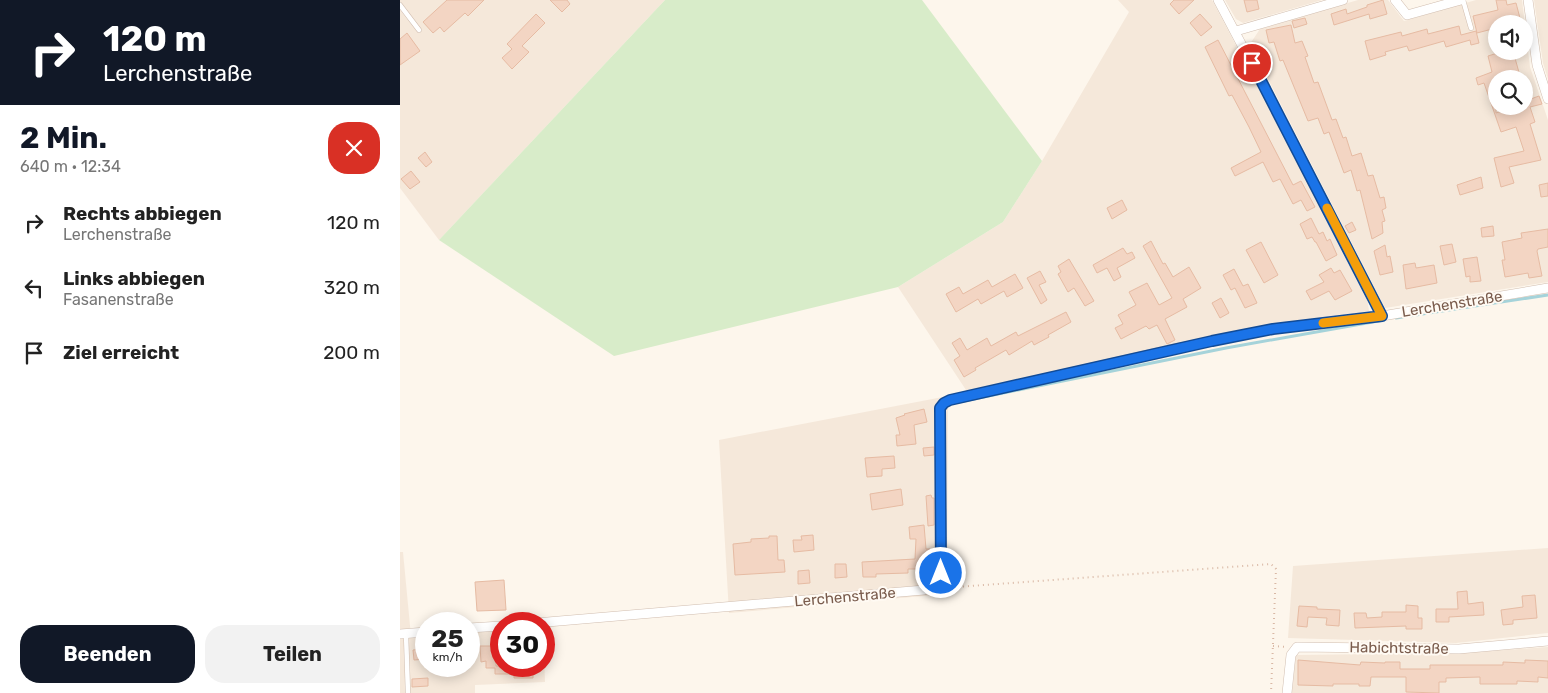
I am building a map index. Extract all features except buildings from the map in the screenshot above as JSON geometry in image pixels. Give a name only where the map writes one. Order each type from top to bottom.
[{"type":"street","points":[[1218,0],[1236,31],[1382,316]]},
{"type":"street","points":[[1236,31],[1342,0]]},
{"type":"street","points":[[1395,0],[1407,15],[1462,0]]},
{"type":"street","points":[[1528,0],[1537,65],[1548,99]]},
{"type":"street","name":"Lerchenstraße","points":[[555,621],[924,590],[935,584],[941,573],[940,408],[944,403],[1186,346],[1273,329],[1382,316],[1548,288]]},
{"type":"street","name":"Habichtstraße","points":[[1287,693],[1291,655],[1297,647],[1460,649],[1548,641]]},
{"type":"lane","points":[[1462,0],[1471,28]]},
{"type":"lane","points":[[400,5],[419,30]]},
{"type":"lane","points":[[403,634],[408,693]]},
{"type":"path","points":[[944,588],[1271,564],[1276,568],[1272,693]]},
{"type":"shaded area","points":[[400,0],[665,0],[439,240],[400,188]]},
{"type":"shaded area","points":[[1118,0],[1212,0],[1367,297],[1369,311],[968,393],[898,287],[1003,222],[1042,161],[1129,12]]},
{"type":"shaded area","points":[[1225,0],[1322,0],[1243,23],[1236,19]]},
{"type":"shaded area","points":[[1358,0],[1388,0],[1404,21],[1476,0],[1522,0],[1524,15],[1488,15],[1488,60],[1529,60],[1531,70],[1488,70],[1488,115],[1533,115],[1533,76],[1548,120],[1548,282],[1385,308],[1250,44],[1260,29]]},
{"type":"shaded area","points":[[1534,0],[1548,0],[1548,79],[1543,63]]},
{"type":"shaded area","points":[[948,396],[947,594],[729,613],[719,440]]},
{"type":"shaded area","points":[[1548,548],[1548,633],[1456,643],[1288,638],[1293,566]]},
{"type":"shaded area","points":[[400,552],[403,552],[411,636],[415,636],[415,677],[480,677],[480,631],[490,631],[490,677],[545,677],[545,682],[475,685],[475,693],[400,693]]},
{"type":"shaded area","points":[[1548,647],[1548,693],[1292,693],[1296,655],[1461,653]]},
{"type":"green space","points":[[665,0],[922,0],[1042,161],[1003,222],[898,287],[614,356],[439,240]]},
{"type":"waterway","points":[[1396,318],[1548,295]]},
{"type":"waterway","points":[[959,402],[1226,348],[1384,320]]},
{"type":"slow traffic","points":[[1323,323],[1382,316],[1327,208]]},
{"type":"route","points":[[941,573],[940,408],[944,403],[950,400],[1168,350],[1273,329],[1382,316],[1252,63]]}]
